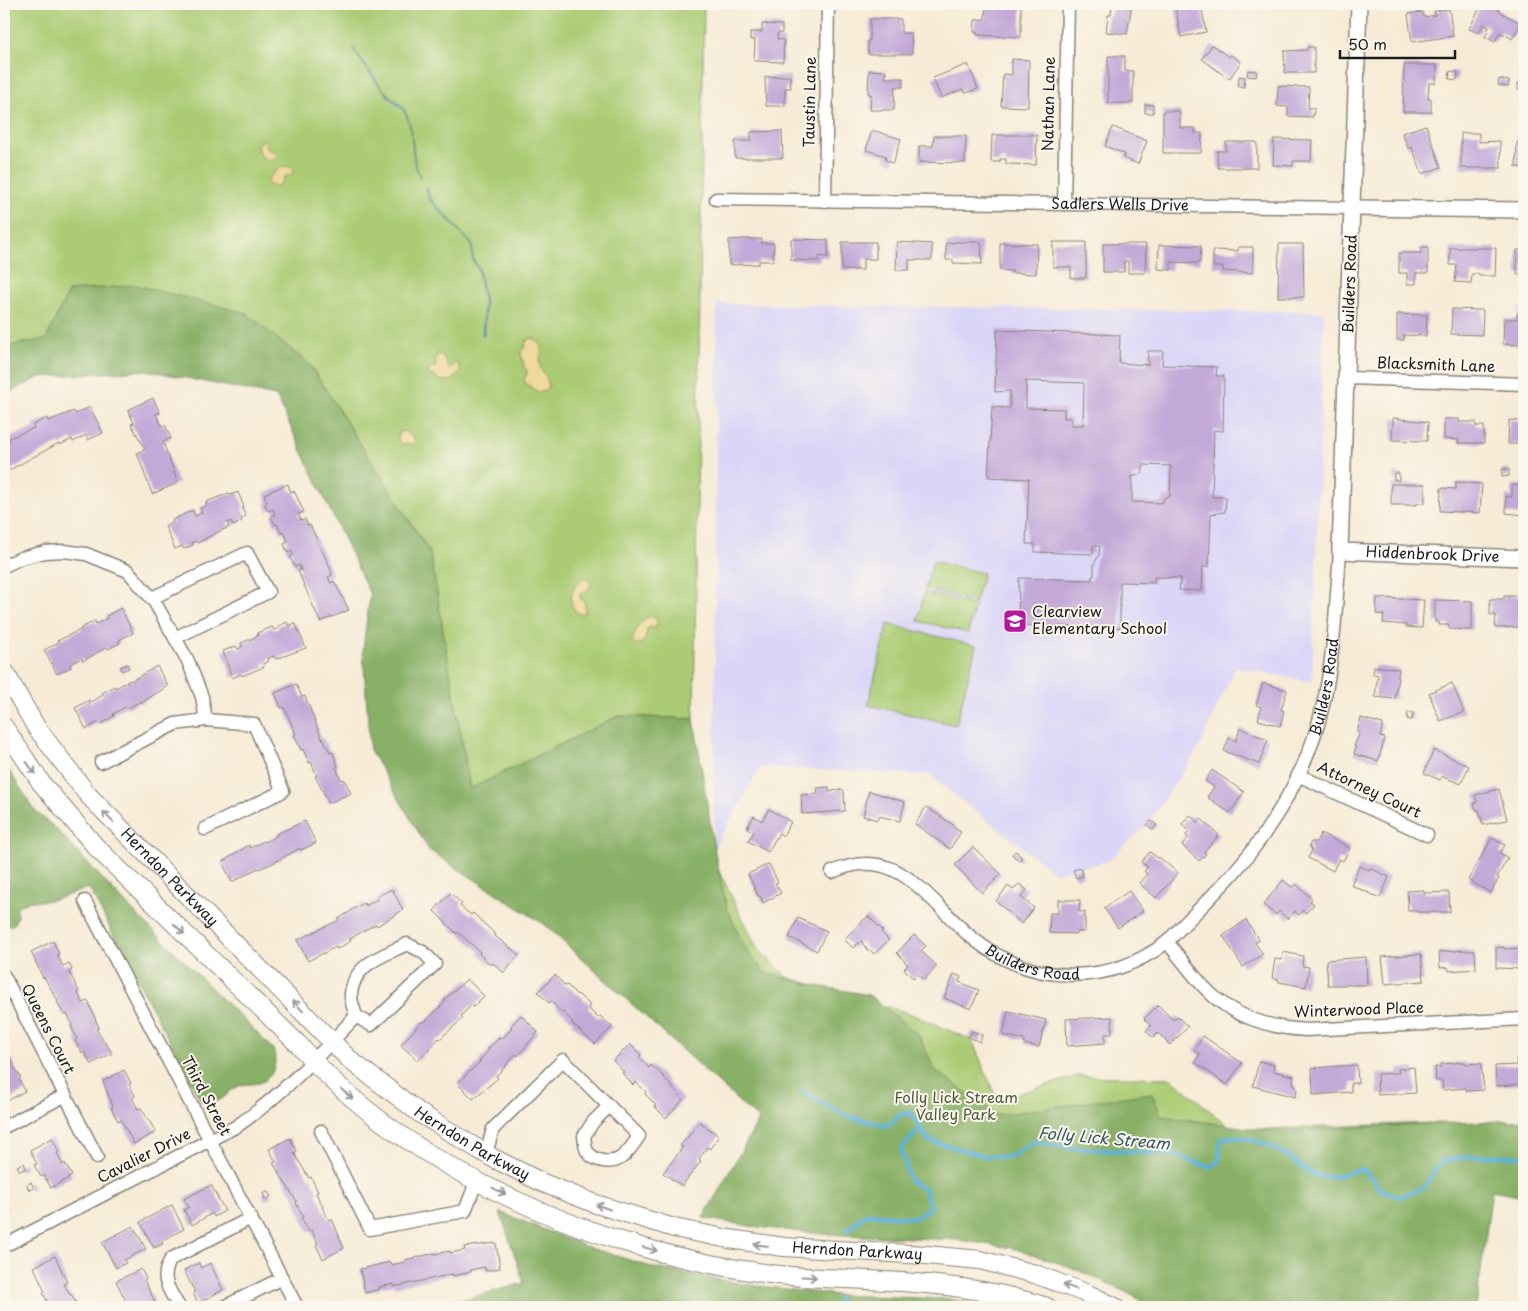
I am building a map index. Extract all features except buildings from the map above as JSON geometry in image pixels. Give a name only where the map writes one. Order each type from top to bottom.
[{"type":"main road","name":"Herndon Parkway","points":[[4,671],[36,727],[88,795],[332,1041],[356,1065],[399,1098],[486,1154],[543,1183],[596,1204],[639,1218],[700,1234],[784,1247],[926,1255],[984,1261],[1035,1274],[1088,1294],[1115,1307]]},
{"type":"main road","name":"Herndon Parkway","points":[[4,727],[42,784],[97,848],[298,1044],[334,1083],[362,1106],[431,1154],[477,1180],[530,1207],[584,1229],[645,1248],[707,1263],[772,1274],[931,1284],[978,1290],[1021,1298],[1047,1307]]},
{"type":"main road","points":[[978,1290],[984,1261]]},
{"type":"street","name":"Taustin Lane","points":[[825,201],[828,4]]},
{"type":"street","name":"Nathan Lane","points":[[1064,204],[1068,4]]},
{"type":"street","name":"Builders Road","points":[[832,872],[846,866],[862,863],[878,865],[895,871],[918,887],[970,936],[987,949],[1010,962],[1025,968],[1048,973],[1092,974],[1116,968],[1139,959],[1167,942],[1242,863],[1266,832],[1286,799],[1312,742],[1322,706],[1332,652],[1340,551],[1359,4]]},
{"type":"street","name":"Sadlers Wells Drive","points":[[716,200],[1524,210]]},
{"type":"street","name":"Blacksmith Lane","points":[[1347,378],[1524,384]]},
{"type":"street","name":"Hiddenbrook Drive","points":[[1340,551],[1524,558]]},
{"type":"street","points":[[4,566],[22,558],[45,552],[64,552],[86,554],[128,571],[152,598],[188,661],[202,698],[206,720]]},
{"type":"street","points":[[152,598],[248,552],[268,592],[175,638]]},
{"type":"street","points":[[101,762],[175,724],[206,720],[254,724],[283,791],[205,829]]},
{"type":"street","name":"Attorney Court","points":[[1298,775],[1427,835]]},
{"type":"street","name":"Third Street","points":[[85,901],[211,1139],[297,1307]]},
{"type":"street","name":"Winterwood Place","points":[[1167,942],[1205,989],[1244,1016],[1266,1024],[1306,1030],[1524,1020]]},
{"type":"street","points":[[407,944],[423,952],[435,964],[371,1025],[356,1016],[351,995],[356,978],[364,966],[407,944]]},
{"type":"street","name":"Queens Court","points":[[4,976],[96,1156]]},
{"type":"street","name":"Cavalier Drive","points":[[4,1246],[237,1126],[260,1110],[356,1016]]},
{"type":"street","points":[[486,1154],[493,1129],[563,1060],[609,1106],[639,1136],[620,1159],[608,1162],[596,1160],[586,1151],[584,1136],[593,1122],[609,1106]]},
{"type":"street","name":"Queens Court","points":[[4,1127],[64,1096]]},
{"type":"street","points":[[321,1131],[370,1229],[466,1211],[477,1180]]},
{"type":"street","points":[[179,1307],[165,1281],[165,1268],[171,1259],[251,1218]]},
{"type":"street","points":[[224,1307],[282,1278]]},
{"type":"shaded area","name":"Clearview Elementary School","points":[[717,304],[1324,312],[1312,682],[1235,667],[1199,748],[1147,825],[1108,861],[1055,873],[929,775],[761,767],[714,848]]},
{"type":"green space","points":[[4,4],[704,4],[694,719],[618,716],[470,789],[430,553],[310,365],[69,291],[47,339],[4,347]]},
{"type":"green space","name":"Folly Lick Stream Valley Park","points":[[135,285],[246,313],[310,365],[430,553],[470,789],[618,716],[694,719],[714,848],[727,909],[745,948],[764,972],[807,984],[869,995],[918,1034],[935,1070],[997,1115],[1152,1093],[1161,1116],[1270,1131],[1524,1120],[1524,1196],[1492,1190],[1476,1307],[1154,1307],[1116,1287],[1068,1266],[1012,1248],[958,1240],[821,1234],[749,1226],[703,1218],[759,1120],[545,925],[429,850],[370,750],[363,650],[370,594],[276,396],[146,370],[40,377],[4,395],[4,347],[46,339],[69,291]]},
{"type":"green space","points":[[933,561],[983,573],[975,602],[925,589]]},
{"type":"green space","points":[[924,592],[975,605],[968,633],[918,621]]},
{"type":"green space","points":[[888,624],[976,646],[956,725],[868,705]]},
{"type":"green space","points":[[4,763],[36,812],[54,827],[126,904],[273,1049],[275,1065],[268,1078],[258,1083],[239,1086],[218,1101],[201,1101],[89,888],[55,899],[29,901],[16,908],[18,916],[13,925],[4,926]]},
{"type":"green space","name":"Folly Lick Stream Valley Park","points":[[714,861],[757,948],[787,977],[911,1014],[972,1040],[997,1100],[1078,1076],[1171,1078],[1233,1130],[1427,1123],[1487,1124],[1018,1146],[716,954]]},
{"type":"green space","points":[[500,1212],[582,1245],[655,1268],[743,1284],[836,1295],[949,1299],[990,1307],[436,1307],[524,1283]]},
{"type":"sand","points":[[266,140],[267,149],[275,152],[276,159],[270,161],[262,157],[257,147],[259,142]]},
{"type":"sand","points":[[284,166],[290,167],[293,170],[292,174],[284,177],[281,184],[277,186],[268,185],[267,181],[270,176]]},
{"type":"sand","points":[[532,338],[540,344],[542,350],[540,366],[547,377],[548,384],[548,388],[538,392],[525,383],[524,379],[527,370],[524,367],[521,354],[526,341]]},
{"type":"sand","points":[[440,354],[445,359],[448,368],[451,368],[456,363],[460,365],[460,371],[452,380],[441,381],[428,373],[428,370],[436,366],[435,358]]},
{"type":"sand","points":[[401,431],[415,438],[414,444],[401,444],[399,442],[398,436]]},
{"type":"sand","points":[[585,578],[589,580],[591,585],[588,590],[580,594],[580,598],[584,601],[585,613],[580,614],[572,607],[571,601],[576,585]]},
{"type":"sand","points":[[651,616],[656,619],[658,624],[655,628],[650,627],[647,629],[646,638],[643,642],[635,644],[632,639],[637,629],[645,619]]},
{"type":"water","points":[[353,48],[383,89],[403,108],[409,123],[401,108],[390,98],[361,61]]},
{"type":"water","points":[[426,187],[430,198],[472,244],[473,258],[479,269],[485,303],[484,336],[482,335],[484,305],[478,270],[472,258],[472,245],[429,199]]},
{"type":"waterway","name":"Folly Lick Stream","points":[[801,1091],[846,1116],[887,1126],[902,1114],[911,1113],[928,1140],[984,1156],[1011,1157],[1034,1142],[1073,1148],[1169,1154],[1210,1167],[1219,1162],[1220,1140],[1236,1137],[1254,1140],[1271,1147],[1314,1175],[1323,1177],[1335,1176],[1363,1169],[1381,1190],[1399,1197],[1424,1187],[1442,1161],[1472,1156],[1524,1156]]},
{"type":"waterway","points":[[847,1230],[866,1214],[916,1218],[930,1207],[925,1190],[910,1181],[901,1149],[921,1128]]},
{"type":"waterway","points":[[836,1307],[839,1298]]},
{"type":"place","name":"Clearview Elementary School","points":[[1015,621]]}]
